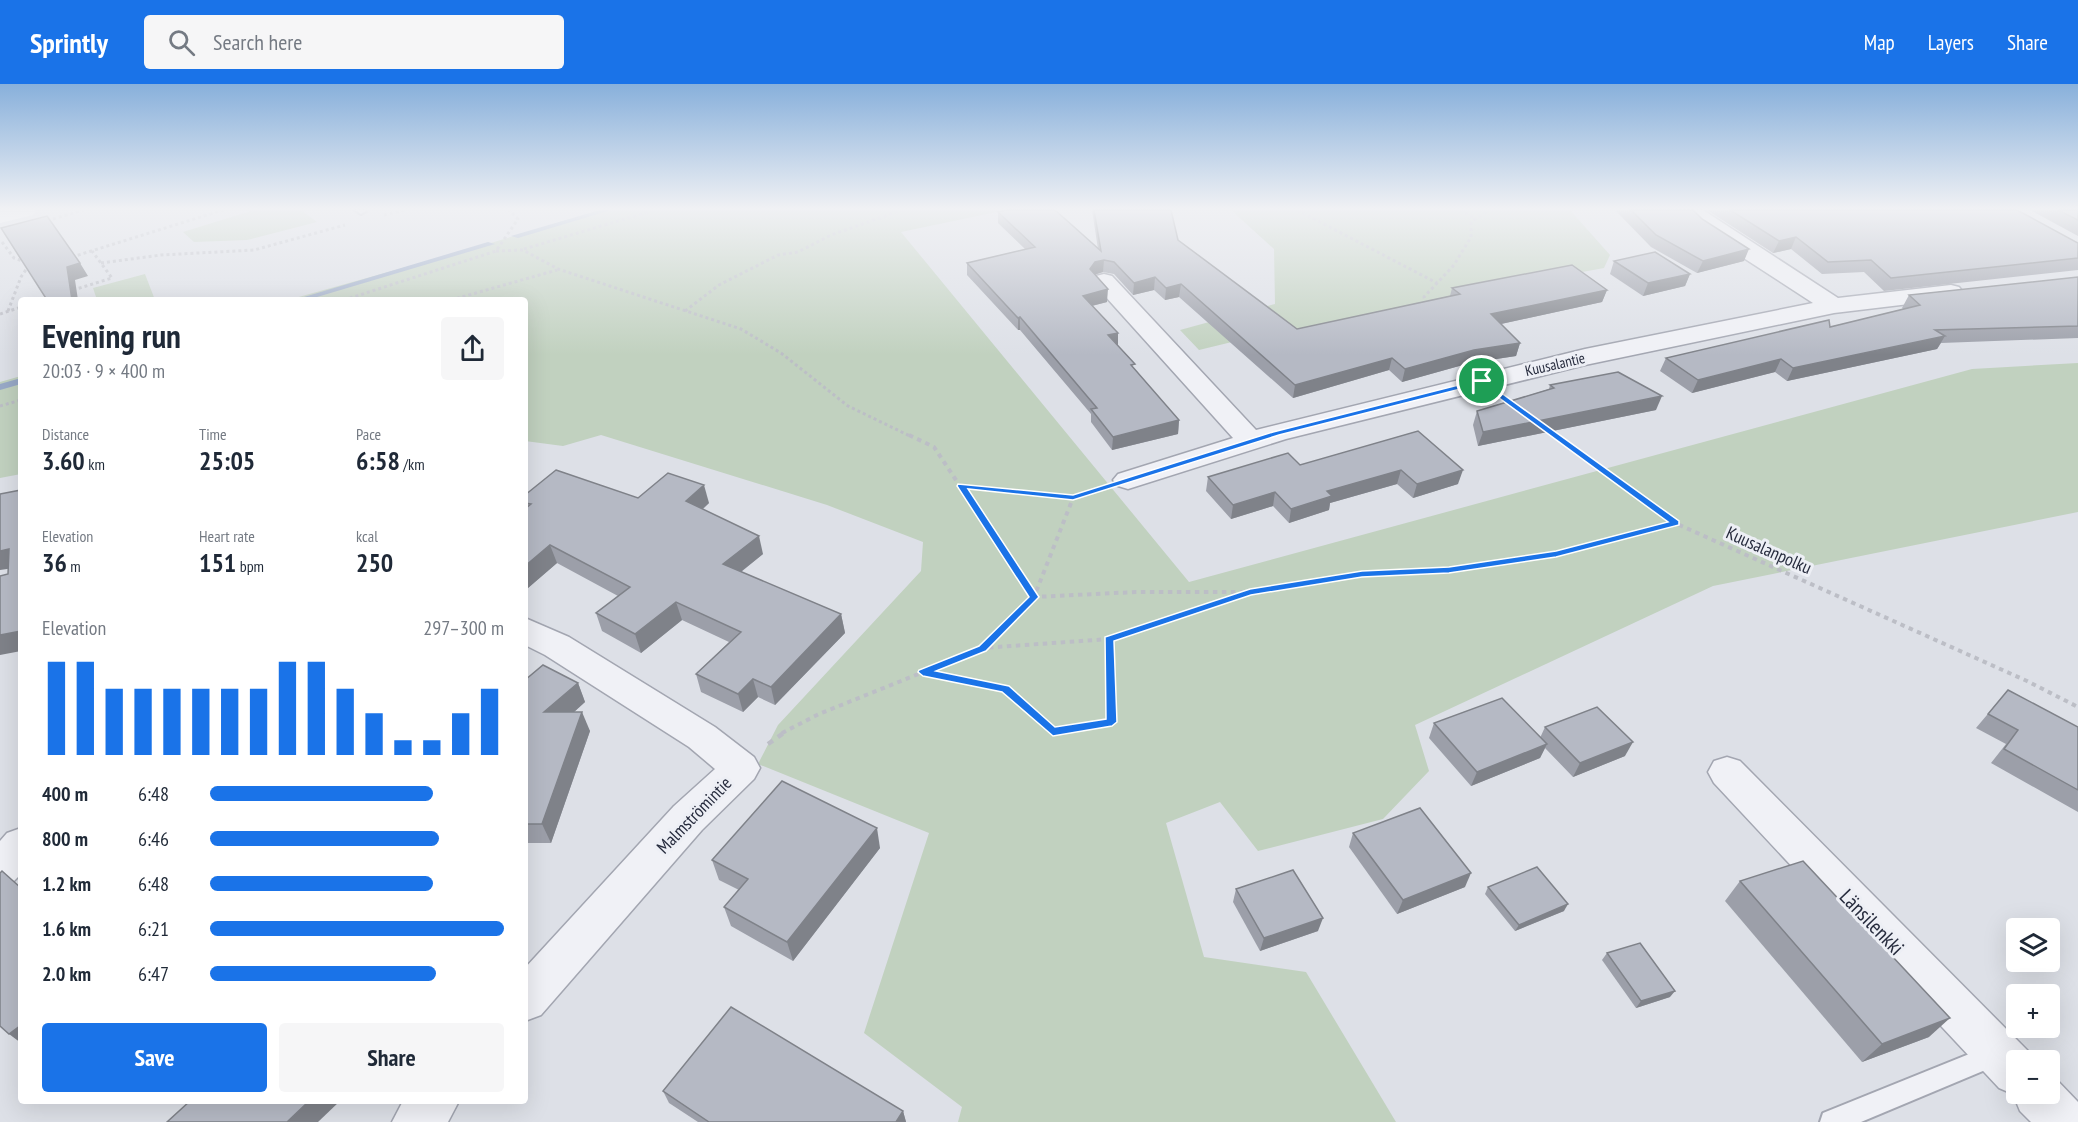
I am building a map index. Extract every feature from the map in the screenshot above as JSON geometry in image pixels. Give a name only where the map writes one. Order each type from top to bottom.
[{"type":"street","points":[[1760,258],[1834,306]]},
{"type":"street","points":[[1104,281],[1251,441]]},
{"type":"street","name":"Kuusalantie","points":[[1128,480],[1251,441],[1585,357],[1834,306],[1971,290]]},
{"type":"street","name":"Malmströmintie","points":[[528,631],[557,645],[702,737],[741,768],[688,818],[528,997]]},
{"type":"street","name":"Länsilenkki","points":[[1727,772],[2006,1062]]},
{"type":"street","points":[[0,869],[18,848]]},
{"type":"street","points":[[416,1122],[432,1104]]},
{"type":"street","points":[[2047,1104],[2064,1122]]},
{"type":"lane","points":[[1832,1122],[2006,1063]]},
{"type":"path","points":[[15,258],[36,267]]},
{"type":"path","points":[[72,290],[112,278],[98,258]]},
{"type":"path","points":[[101,263],[135,258]]},
{"type":"path","points":[[353,297],[470,258]]},
{"type":"path","points":[[540,258],[558,269],[741,329],[781,353],[848,406],[934,447],[1034,597]]},
{"type":"path","points":[[685,311],[719,285],[771,258]]},
{"type":"path","points":[[1388,258],[1437,284]]},
{"type":"path","points":[[1426,307],[1424,297],[1458,258]]},
{"type":"path","points":[[8,311],[21,277],[30,264]]},
{"type":"path","points":[[461,297],[558,269]]},
{"type":"path","points":[[0,314],[18,308]]},
{"type":"path","points":[[0,406],[18,401]]},
{"type":"path","name":"Kuusalanpolku","points":[[1539,424],[1675,523],[2027,681],[2078,707]]},
{"type":"path","points":[[961,486],[1073,498],[1128,480]]},
{"type":"path","points":[[983,648],[1034,597],[1073,498]]},
{"type":"path","points":[[1034,597],[1136,592],[1250,592],[1362,574],[1449,570],[1556,554],[1675,523]]},
{"type":"path","points":[[741,768],[779,735],[808,719],[983,648],[1109,639],[1250,592]]},
{"type":"path","points":[[923,672],[1005,689],[1053,731],[1112,722],[1109,639]]},
{"type":"green space","points":[[437,258],[923,258],[1189,582],[1972,369],[2078,363],[2078,512],[1713,586],[1415,725],[1429,771],[1383,819],[1258,851],[1220,802],[1166,823],[1204,957],[1306,972],[1396,1122],[958,1122],[962,1107],[864,1033],[929,833],[758,764],[778,725],[921,571],[923,542],[827,505],[601,435],[563,446],[528,441],[528,297],[299,297]]},
{"type":"green space","points":[[1274,258],[1608,258],[1604,268],[1442,298],[1403,316],[1273,332],[1199,350],[1180,330],[1275,304]]},
{"type":"green space","points":[[145,274],[154,297],[96,297],[93,288]]},
{"type":"green space","points":[[18,377],[18,475],[0,478],[0,382]]},
{"type":"building","points":[[20,258],[77,258],[80,263],[67,267],[72,297],[45,297]]},
{"type":"building","points":[[986,258],[1203,258],[1297,329],[1460,294],[1452,288],[1572,265],[1607,290],[1491,314],[1520,343],[1474,350],[1405,369],[1392,358],[1295,385],[1181,284],[1166,288],[1155,277],[1134,283],[1114,262],[1104,260],[1095,262],[1090,269],[1108,289],[1083,296],[1118,333],[1108,335],[1135,364],[1131,365],[1179,420],[1113,437],[1091,409],[1097,408],[1020,317],[1018,318],[967,263]]},
{"type":"building","points":[[1626,258],[1665,258],[1690,274],[1648,283],[1614,261]]},
{"type":"building","points":[[1823,258],[2074,258],[1891,278],[1871,260],[1828,262]]},
{"type":"building","points":[[2078,277],[2078,326],[1935,330],[1945,336],[1793,368],[1781,359],[1698,380],[1666,358],[1829,320],[1830,327],[1920,305],[1909,295]]},
{"type":"building","points":[[1618,372],[1662,396],[1483,432],[1477,411],[1554,388],[1550,385]]},
{"type":"building","points":[[1418,431],[1463,470],[1417,484],[1401,470],[1327,491],[1332,496],[1291,509],[1275,492],[1233,505],[1208,477],[1288,453],[1300,465]]},
{"type":"building","points":[[556,470],[638,498],[668,473],[704,485],[686,501],[759,536],[723,564],[841,614],[771,687],[753,679],[738,694],[696,674],[741,632],[676,602],[635,634],[596,613],[630,587],[550,545],[528,563],[528,506],[531,504],[528,504],[528,493]]},
{"type":"building","points":[[18,491],[18,632],[0,635],[0,576],[8,574],[9,549],[0,551],[0,494]]},
{"type":"building","points":[[543,665],[578,683],[544,712],[582,712],[542,824],[528,824],[528,678]]},
{"type":"building","points":[[2008,690],[2078,727],[2078,790],[2004,749],[2018,730],[1988,714]]},
{"type":"building","points":[[1502,698],[1547,744],[1477,772],[1434,723]]},
{"type":"building","points":[[1597,707],[1633,742],[1580,763],[1545,727]]},
{"type":"building","points":[[782,781],[877,828],[787,942],[724,907],[748,879],[712,860]]},
{"type":"building","points":[[1420,808],[1471,873],[1403,900],[1353,833]]},
{"type":"building","points":[[1803,861],[1950,1018],[1882,1044],[1740,881]]},
{"type":"building","points":[[1537,867],[1568,904],[1519,925],[1488,887]]},
{"type":"building","points":[[1293,870],[1323,918],[1264,938],[1236,889]]},
{"type":"building","points":[[2,871],[18,885],[18,1027],[9,1034],[0,1026],[0,873]]},
{"type":"building","points":[[1640,943],[1675,991],[1641,1001],[1607,953]]},
{"type":"building","points":[[731,1007],[903,1111],[896,1122],[709,1122],[663,1091]]},
{"type":"building","points":[[187,1104],[306,1104],[287,1122],[167,1122]]},
{"type":"waterway","points":[[308,297],[441,258]]},
{"type":"waterway","points":[[0,387],[18,382]]},
{"type":"route","points":[[1482,381],[1675,523],[1556,554],[1449,570],[1362,574],[1250,592],[1109,639],[1112,722],[1053,731],[1005,689],[923,672],[983,648],[1034,597],[961,486],[1073,498],[1276,433],[1482,381]]}]
